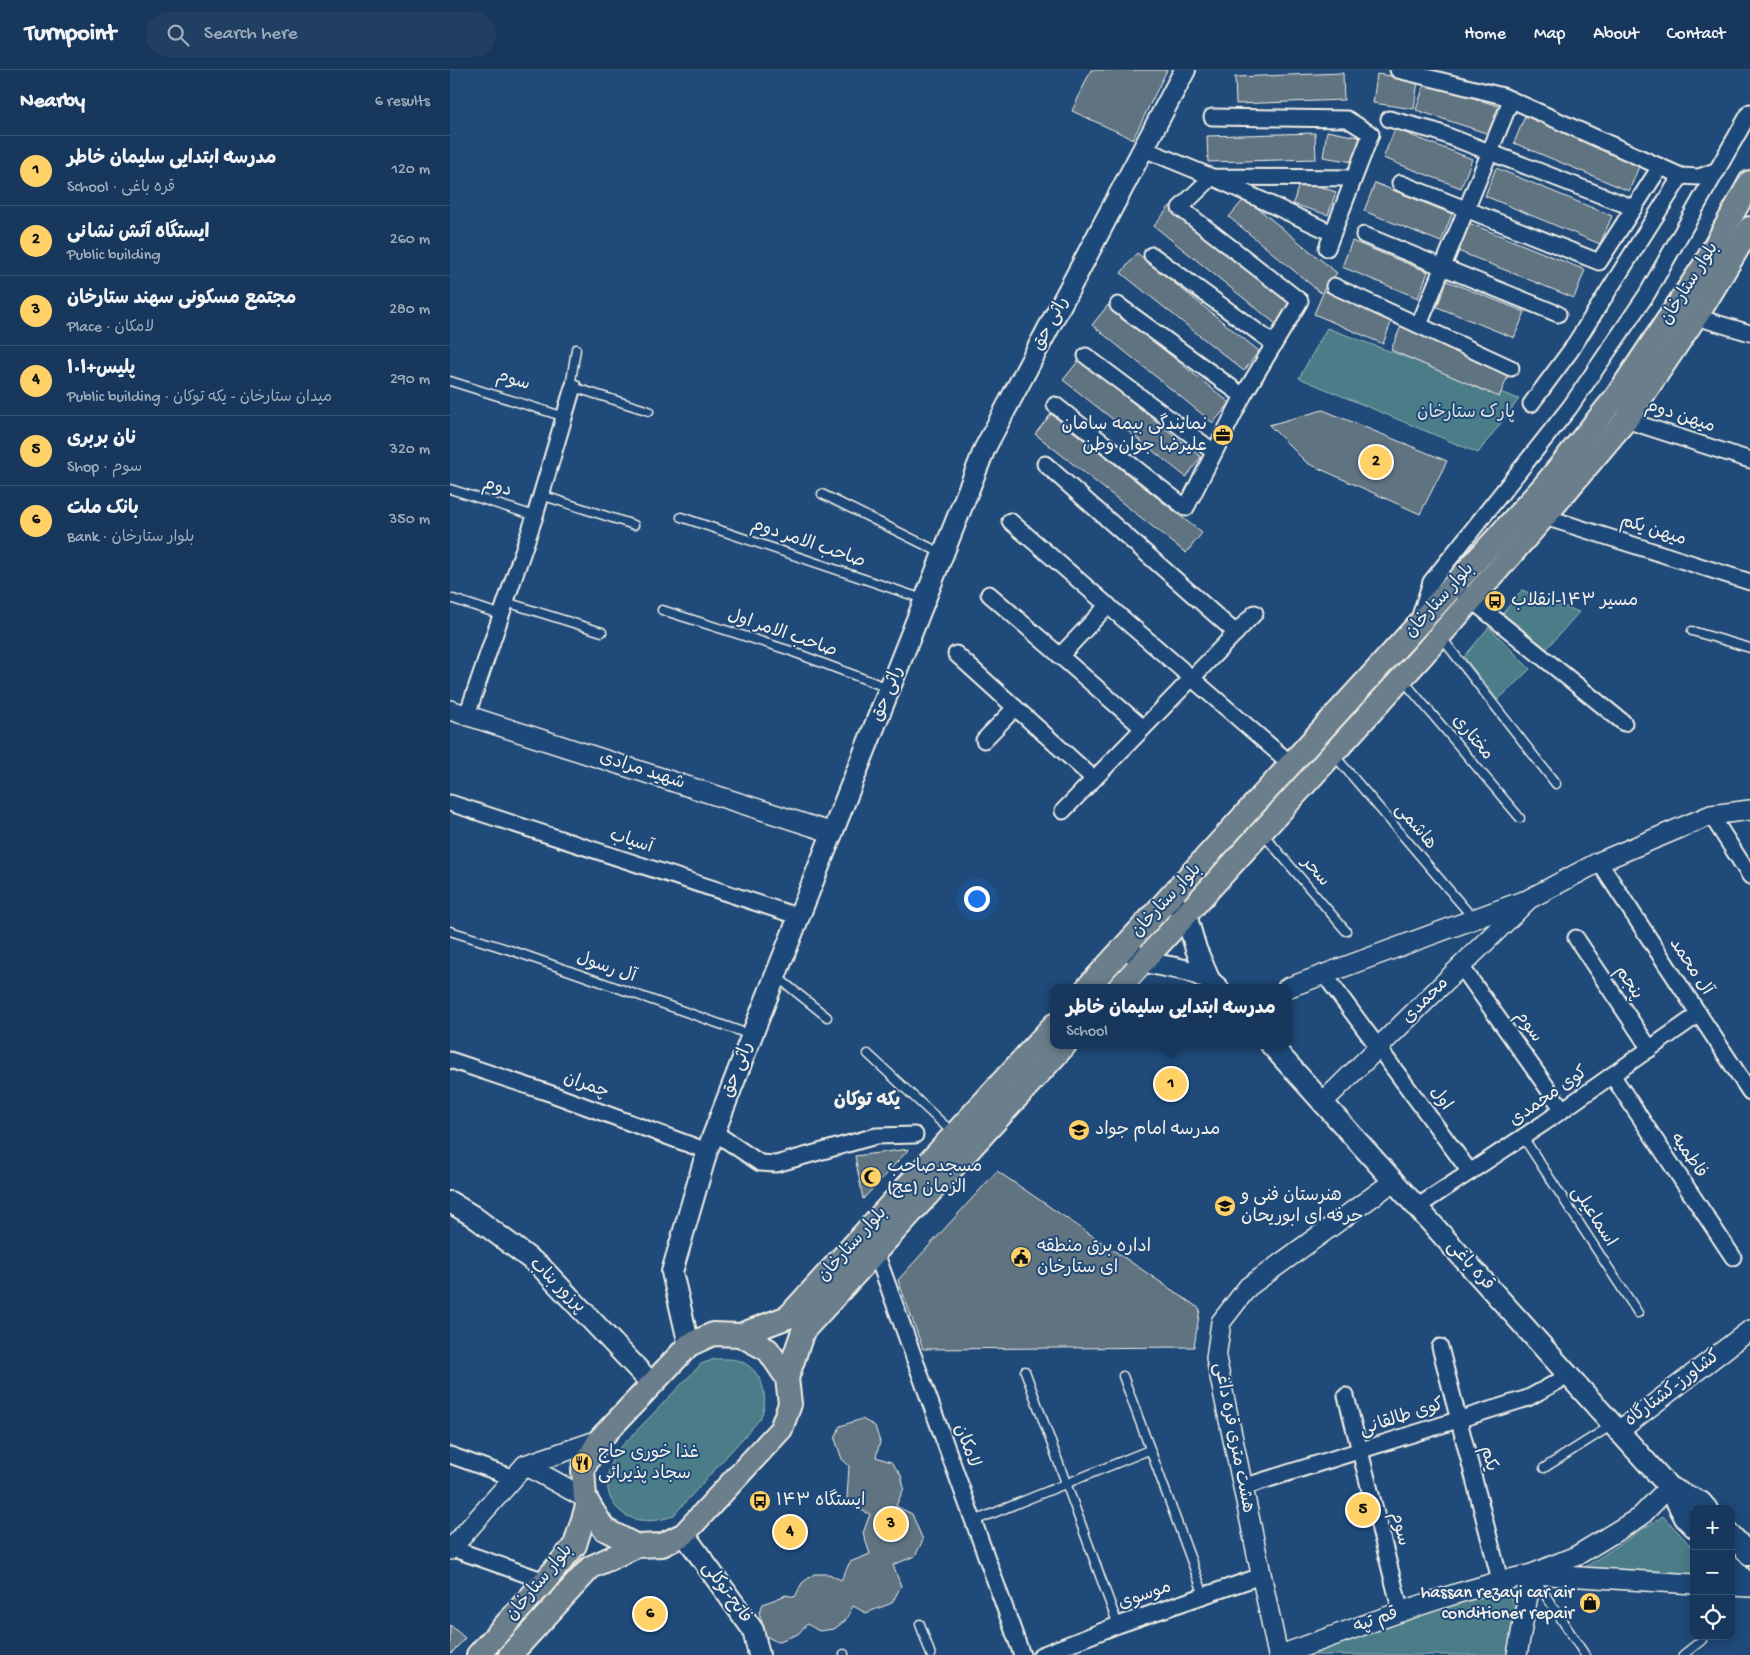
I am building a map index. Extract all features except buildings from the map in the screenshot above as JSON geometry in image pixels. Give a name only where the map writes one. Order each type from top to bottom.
[{"type":"main road","name":"راثی حق","points":[[689,1344],[672,1272],[714,1132],[985,448],[1185,70]]},
{"type":"main road","name":"بلوار ستارخان","points":[[1091,984],[1544,486],[1616,398],[1705,264],[1750,182]]},
{"type":"main road","name":"بلوار ستارخان","points":[[1123,984],[1440,636],[1545,517],[1626,420],[1696,316],[1750,228]]},
{"type":"main road","points":[[1170,899],[1186,915],[1196,949],[1214,984]]},
{"type":"main road","points":[[1125,946],[1143,962],[1186,969],[1214,984]]},
{"type":"main road","name":"بلوار ستارخان","points":[[740,1335],[788,1317],[1050,1029]]},
{"type":"main road","name":"بلوار ستارخان","points":[[787,1378],[803,1331],[875,1250],[1062,1049]]},
{"type":"main road","name":"قره باغی","points":[[1275,1049],[1568,1376],[1617,1427],[1669,1487]]},
{"type":"main road","name":"پرزور بناب","points":[[450,1202],[473,1216],[541,1267],[652,1384]]},
{"type":"main road","points":[[713,1334],[740,1335],[768,1350],[787,1378],[790,1404],[781,1429],[684,1534],[662,1545],[637,1546],[604,1530],[586,1500],[583,1469],[599,1440],[689,1344],[713,1334]]},
{"type":"main road","points":[[1669,1487],[1704,1505]]},
{"type":"main road","points":[[1669,1487],[1684,1518],[1690,1523]]},
{"type":"main road","name":"بلوار ستارخان","points":[[478,1655],[545,1581],[575,1544],[586,1500]]},
{"type":"main road","name":"فاتح-توکلی","points":[[684,1534],[753,1630],[759,1655]]},
{"type":"main road","points":[[1735,1539],[1750,1555]]},
{"type":"main road","name":"بلوار ستارخان","points":[[510,1655],[591,1567],[637,1546]]},
{"type":"main road","points":[[1735,1570],[1750,1587]]},
{"type":"street","points":[[1398,70],[1511,100],[1681,176],[1699,177],[1718,170]]},
{"type":"street","points":[[1419,325],[1511,100]]},
{"type":"street","points":[[1416,628],[1431,582],[1575,399],[1647,294],[1750,112]]},
{"type":"street","points":[[1212,117],[1347,119],[1371,134],[1327,248]]},
{"type":"street","points":[[1389,119],[1435,131],[1634,208]]},
{"type":"street","points":[[1144,149],[1212,176],[1265,203],[1332,233]]},
{"type":"street","points":[[1400,183],[1599,262],[1660,167]]},
{"type":"street","points":[[1056,405],[1186,508],[1243,396],[1300,301],[1180,208],[1212,176],[1353,178]]},
{"type":"street","points":[[1531,404],[1571,350],[1681,176]]},
{"type":"street","points":[[1364,235],[1558,314]]},
{"type":"street","points":[[1152,255],[1274,343]]},
{"type":"street","points":[[1334,286],[1511,368]]},
{"type":"street","points":[[1118,305],[1243,396]]},
{"type":"street","points":[[1696,316],[1750,333]]},
{"type":"street","points":[[1086,356],[1214,452]]},
{"type":"street","points":[[458,712],[504,608],[535,516],[573,387]]},
{"type":"street","name":"میهن دوم","points":[[1626,420],[1750,460]]},
{"type":"street","points":[[1045,464],[1236,633]]},
{"type":"street","name":"میهن یکم","points":[[1545,517],[1750,582]]},
{"type":"street","points":[[1010,521],[1291,764]]},
{"type":"street","points":[[1454,586],[1624,723]]},
{"type":"street","points":[[988,594],[1143,728]]},
{"type":"street","points":[[1060,656],[1108,605]]},
{"type":"street","points":[[1063,811],[1255,613]]},
{"type":"street","points":[[956,654],[1094,779]]},
{"type":"street","points":[[984,740],[1015,708]]},
{"type":"street","name":"شهید مرادی","points":[[458,712],[833,833]]},
{"type":"street","name":"آسیاب","points":[[450,803],[800,917]]},
{"type":"street","name":"محمدی","points":[[1292,986],[1529,899],[1599,862],[1711,815],[1750,810]]},
{"type":"street","points":[[1711,815],[1750,876]]},
{"type":"street","name":"آل محمد","points":[[1599,862],[1750,1092]]},
{"type":"street","name":"محمدی","points":[[1322,1103],[1529,899]]},
{"type":"street","name":"پنجم","points":[[1576,938],[1650,1049]]},
{"type":"street","name":"سوم","points":[[1461,966],[1563,1110]]},
{"type":"street","name":"اول","points":[[1324,974],[1470,1172]]},
{"type":"street","name":"کوی محمدی","points":[[1417,1207],[1523,1138],[1699,1014]]},
{"type":"street","name":"چمران","points":[[450,1060],[552,1094],[707,1151]]},
{"type":"street","name":"فاطمیه","points":[[1612,1076],[1733,1257]]},
{"type":"street","points":[[714,1132],[760,1163],[776,1164],[876,1136],[915,1135]]},
{"type":"street","name":"هشت متری قره داغی","points":[[1279,1655],[1216,1358],[1221,1322],[1248,1287],[1394,1181]]},
{"type":"street","name":"لامکان","points":[[875,1250],[1022,1655]]},
{"type":"street","name":"کشاورز-کشتارگاه","points":[[1617,1427],[1750,1330]]},
{"type":"street","name":"یکم","points":[[1440,1347],[1500,1580]]},
{"type":"street","name":"کوی طالقانی","points":[[1244,1487],[1528,1398],[1568,1376]]},
{"type":"street","name":"سوم","points":[[1346,1396],[1401,1612]]},
{"type":"street","points":[[545,1581],[451,1549],[519,1472],[599,1440]]},
{"type":"street","points":[[450,1455],[519,1472],[586,1500]]},
{"type":"street","name":"قم تپه","points":[[1279,1655],[1401,1612],[1500,1580],[1532,1574],[1576,1556],[1640,1517],[1669,1487]]},
{"type":"street","points":[[1516,1655],[1532,1574]]},
{"type":"street","name":"قم تپه","points":[[1532,1574],[1690,1584]]},
{"type":"street","name":"موسوی","points":[[1041,1655],[1262,1576]]},
{"type":"street","points":[[1735,1586],[1750,1587]]},
{"type":"lane","points":[[576,349],[570,381],[573,387],[649,410]]},
{"type":"lane","name":"سوم","points":[[450,381],[565,417]]},
{"type":"lane","name":"دوم","points":[[450,489],[535,516]]},
{"type":"lane","points":[[822,494],[943,554]]},
{"type":"lane","points":[[541,495],[634,525]]},
{"type":"lane","name":"صاحب الامر دوم","points":[[681,517],[925,599]]},
{"type":"lane","points":[[450,598],[504,608],[602,632]]},
{"type":"lane","name":"صاحب الامر اول","points":[[662,610],[788,650],[890,688]]},
{"type":"lane","points":[[1692,631],[1750,648]]},
{"type":"lane","points":[[1440,636],[1556,784]]},
{"type":"lane","name":"مختاری","points":[[1402,678],[1520,818]]},
{"type":"lane","name":"هاشمی","points":[[1333,754],[1474,919]]},
{"type":"lane","name":"سحر","points":[[1261,832],[1346,931]]},
{"type":"lane","name":"آل رسول","points":[[450,931],[516,952],[752,1035]]},
{"type":"lane","points":[[776,976],[827,1017]]},
{"type":"lane","points":[[868,1054],[954,1134]]},
{"type":"lane","name":"اسماعیلی","points":[[1523,1138],[1638,1313]]},
{"type":"lane","points":[[1025,1371],[1118,1626]]},
{"type":"lane","points":[[1123,1376],[1204,1596]]},
{"type":"lane","points":[[1544,1468],[1617,1427]]},
{"type":"lane","points":[[974,1521],[1066,1482],[1149,1450]]},
{"type":"lane","points":[[1532,1574],[1585,1655]]},
{"type":"lane","points":[[920,1624],[931,1655]]},
{"type":"lane","points":[[1683,1655],[1702,1640]]},
{"type":"green space","name":"پارک ستارخان","points":[[1327,328],[1519,399],[1478,453],[1299,378]]},
{"type":"green space","points":[[1522,590],[1579,612],[1544,652],[1499,618]]},
{"type":"green space","points":[[1489,627],[1530,669],[1498,700],[1464,657]]},
{"type":"green space","points":[[715,1359],[739,1361],[749,1366],[755,1372],[763,1386],[764,1395],[763,1411],[760,1419],[673,1516],[655,1520],[640,1520],[627,1516],[617,1508],[610,1497],[607,1484],[609,1469],[616,1452],[701,1364]]},
{"type":"green space","points":[[1663,1516],[1690,1545],[1690,1574],[1582,1569]]},
{"type":"green space","points":[[1507,1588],[1518,1616],[1510,1655],[1280,1655]]},
{"type":"place","name":"نمایندگی بیمه سامان علیرضا جوان وطن","points":[[1223,435]]},
{"type":"place","name":"ایستگاه آتش نشانی","points":[[1376,462]]},
{"type":"place","name":"مسیر ۱۴۳-انقلاب","points":[[1495,601]]},
{"type":"place","name":"مدرسه ابتدایی سلیمان خاطر","points":[[1171,1084]]},
{"type":"place","name":"مدرسه امام جواد","points":[[1079,1130]]},
{"type":"place","name":"مسجدصاحب الزمان (عج)","points":[[871,1177]]},
{"type":"place","name":"هنرستان فنی و حرفه ای ابوریحان","points":[[1225,1206]]},
{"type":"place","name":"اداره برق منطقه ای ستارخان","points":[[1021,1257]]},
{"type":"place","name":"غذا خوری حاج سجاد پذیرائی","points":[[582,1463]]},
{"type":"place","name":"ایستگاه ۱۴۳","points":[[760,1501]]},
{"type":"place","name":"نان بربری","points":[[1363,1510]]},
{"type":"place","name":"مجتمع مسکونی سهند ستارخان","points":[[891,1524]]},
{"type":"place","name":"پلیس+۱۰۱","points":[[790,1532]]},
{"type":"place","name":"hassan rezayi car air conditioner repair","points":[[1590,1603]]},
{"type":"place","name":"بانک ملت","points":[[650,1614]]},
{"type":"district","name":"یکه توکان","points":[[867,1101]]}]
